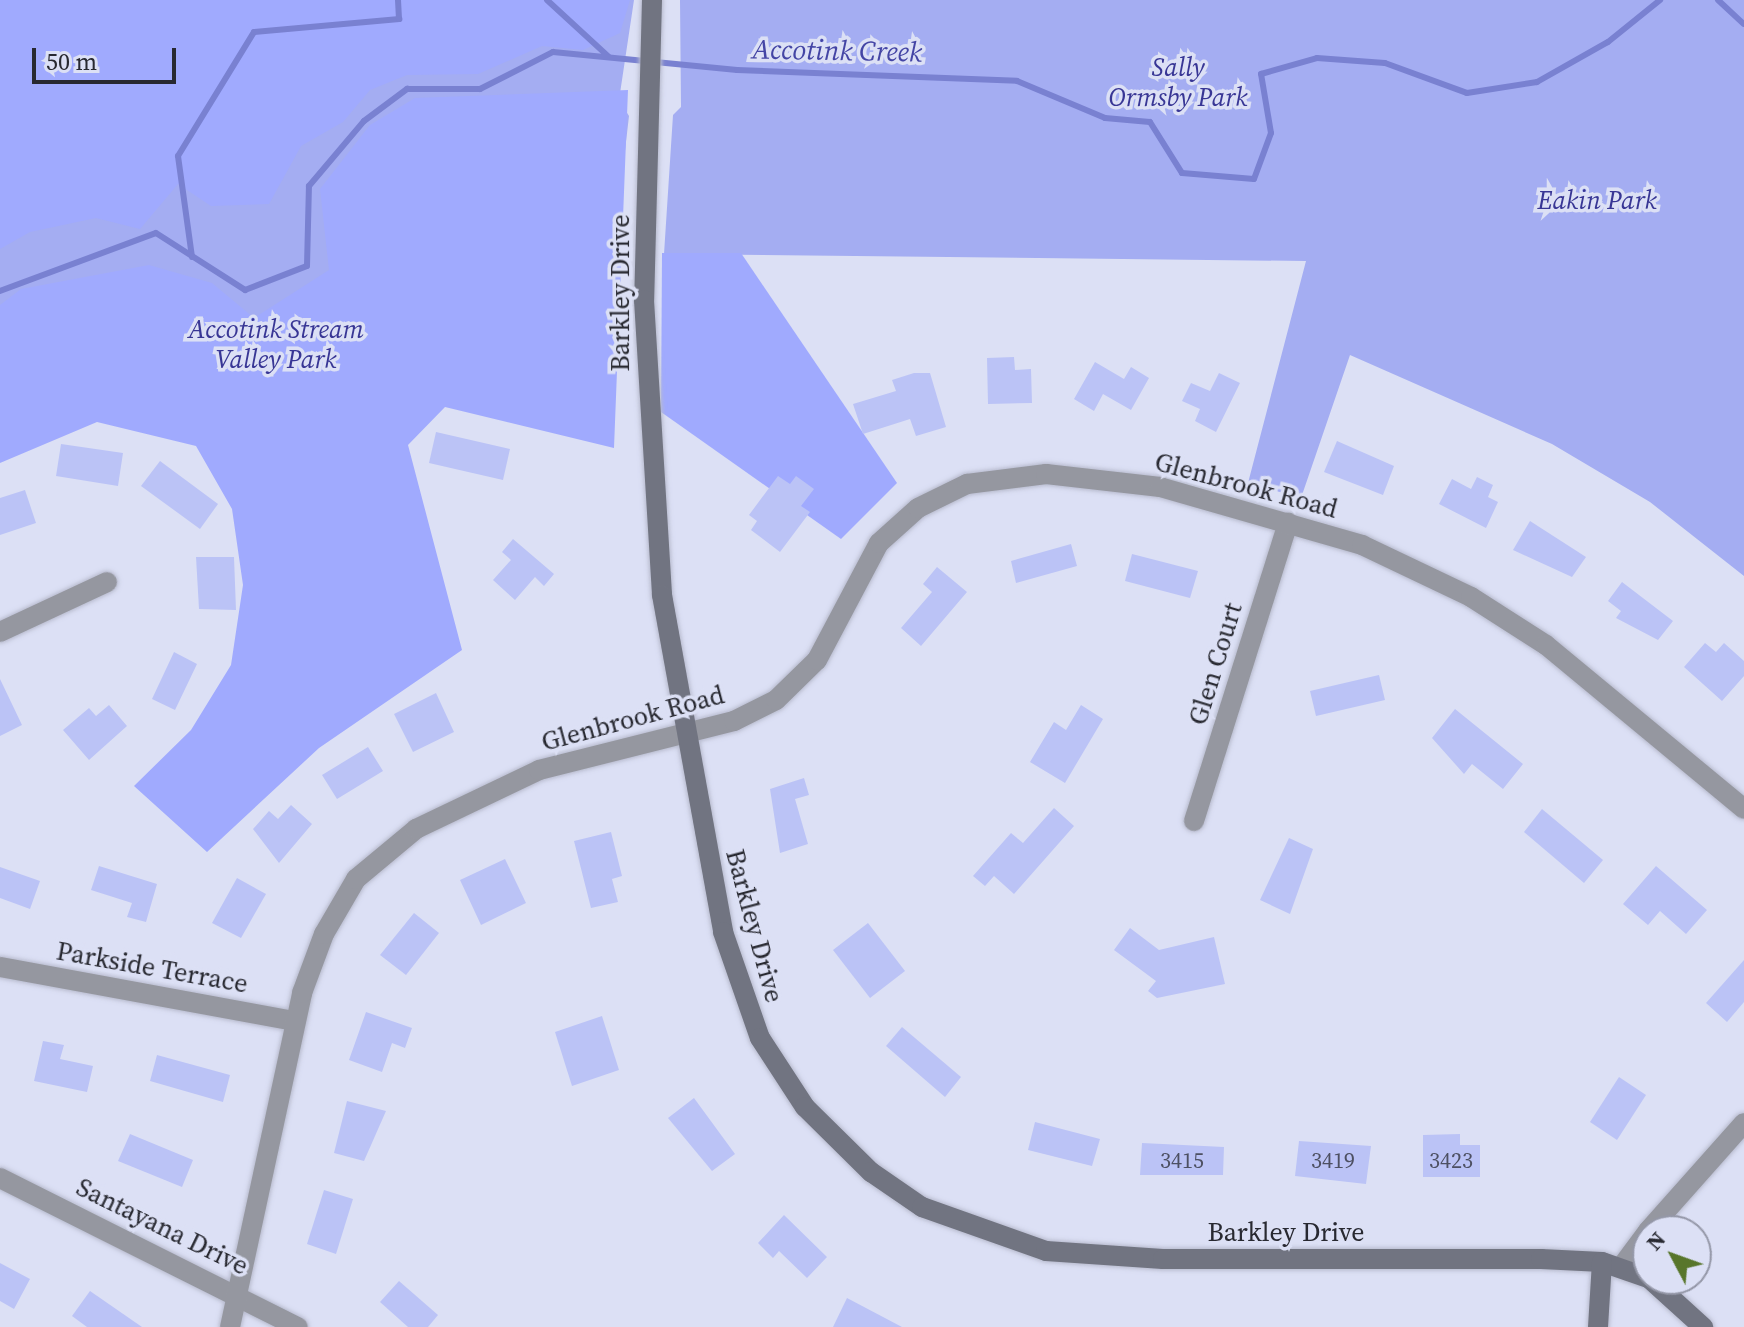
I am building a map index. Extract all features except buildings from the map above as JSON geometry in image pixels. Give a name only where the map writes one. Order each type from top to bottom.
[{"type":"street","name":"Barkley Drive","points":[[652,9],[644,300],[651,467],[683,731],[723,932],[760,1038],[825,1130],[922,1207],[1001,1241],[1095,1257],[1612,1264],[1632,1272]]},
{"type":"street","name":"Glenbrook Road","points":[[230,1327],[295,1021],[337,907],[394,844],[539,770],[683,731],[734,721],[801,681],[879,543],[918,508],[967,484],[1083,476],[1173,490],[1288,522],[1389,556],[1509,620],[1598,685],[1744,809]]},
{"type":"street","name":"Glen Court","points":[[1194,821],[1288,522]]},
{"type":"street","points":[[0,632],[107,582]]},
{"type":"street","name":"Parkside Terrace","points":[[0,967],[295,1021]]},
{"type":"street","points":[[1662,1215],[1744,1123]]},
{"type":"street","name":"Santayana Drive","points":[[0,1178],[235,1292],[298,1327]]},
{"type":"street","points":[[1598,1327],[1612,1264],[1632,1246]]},
{"type":"street","name":"Barkley Drive","points":[[1667,1295],[1703,1327]]},
{"type":"green space","name":"Accotink Stream Valley Park","points":[[0,0],[634,0],[619,100],[629,116],[621,185],[349,252],[441,597],[156,355],[0,419]]},
{"type":"green space","points":[[0,0],[630,0],[620,33],[583,50],[542,46],[478,74],[407,75],[370,90],[343,122],[301,146],[269,204],[211,206],[178,184],[140,229],[96,218],[30,232],[0,249]]},
{"type":"green space","name":"Eakin Park","points":[[680,0],[1744,0],[1744,576],[1650,502],[1552,444],[1350,355],[1301,498],[1248,483],[1306,261],[664,254],[673,115],[681,107]]},
{"type":"green space","name":"Accotink Stream Valley Park","points":[[628,90],[614,448],[445,407],[408,445],[462,650],[319,748],[207,852],[134,786],[191,730],[231,665],[243,585],[232,509],[196,446],[97,422],[0,463],[0,305],[21,289],[149,265],[212,283],[254,318],[329,270],[320,189],[370,125],[415,98]]},
{"type":"green space","points":[[662,253],[741,253],[897,483],[841,539],[661,412]]},
{"type":"waterway","points":[[192,257],[178,156],[254,32],[399,19],[398,0]]},
{"type":"waterway","points":[[547,0],[609,57]]},
{"type":"waterway","name":"Accotink Creek","points":[[0,291],[156,233],[245,290],[307,266],[309,186],[364,121],[407,89],[480,89],[553,52],[737,70],[1017,81],[1105,118],[1150,122],[1182,173],[1254,179],[1271,133],[1261,74],[1317,58],[1385,63],[1467,93],[1537,82],[1608,42],[1660,0]]},
{"type":"waterway","name":"Accotink Creek","points":[[1718,0],[1744,24]]},
{"type":"park label","name":"Sally Ormsby Park","points":[[1178,83]]}]
